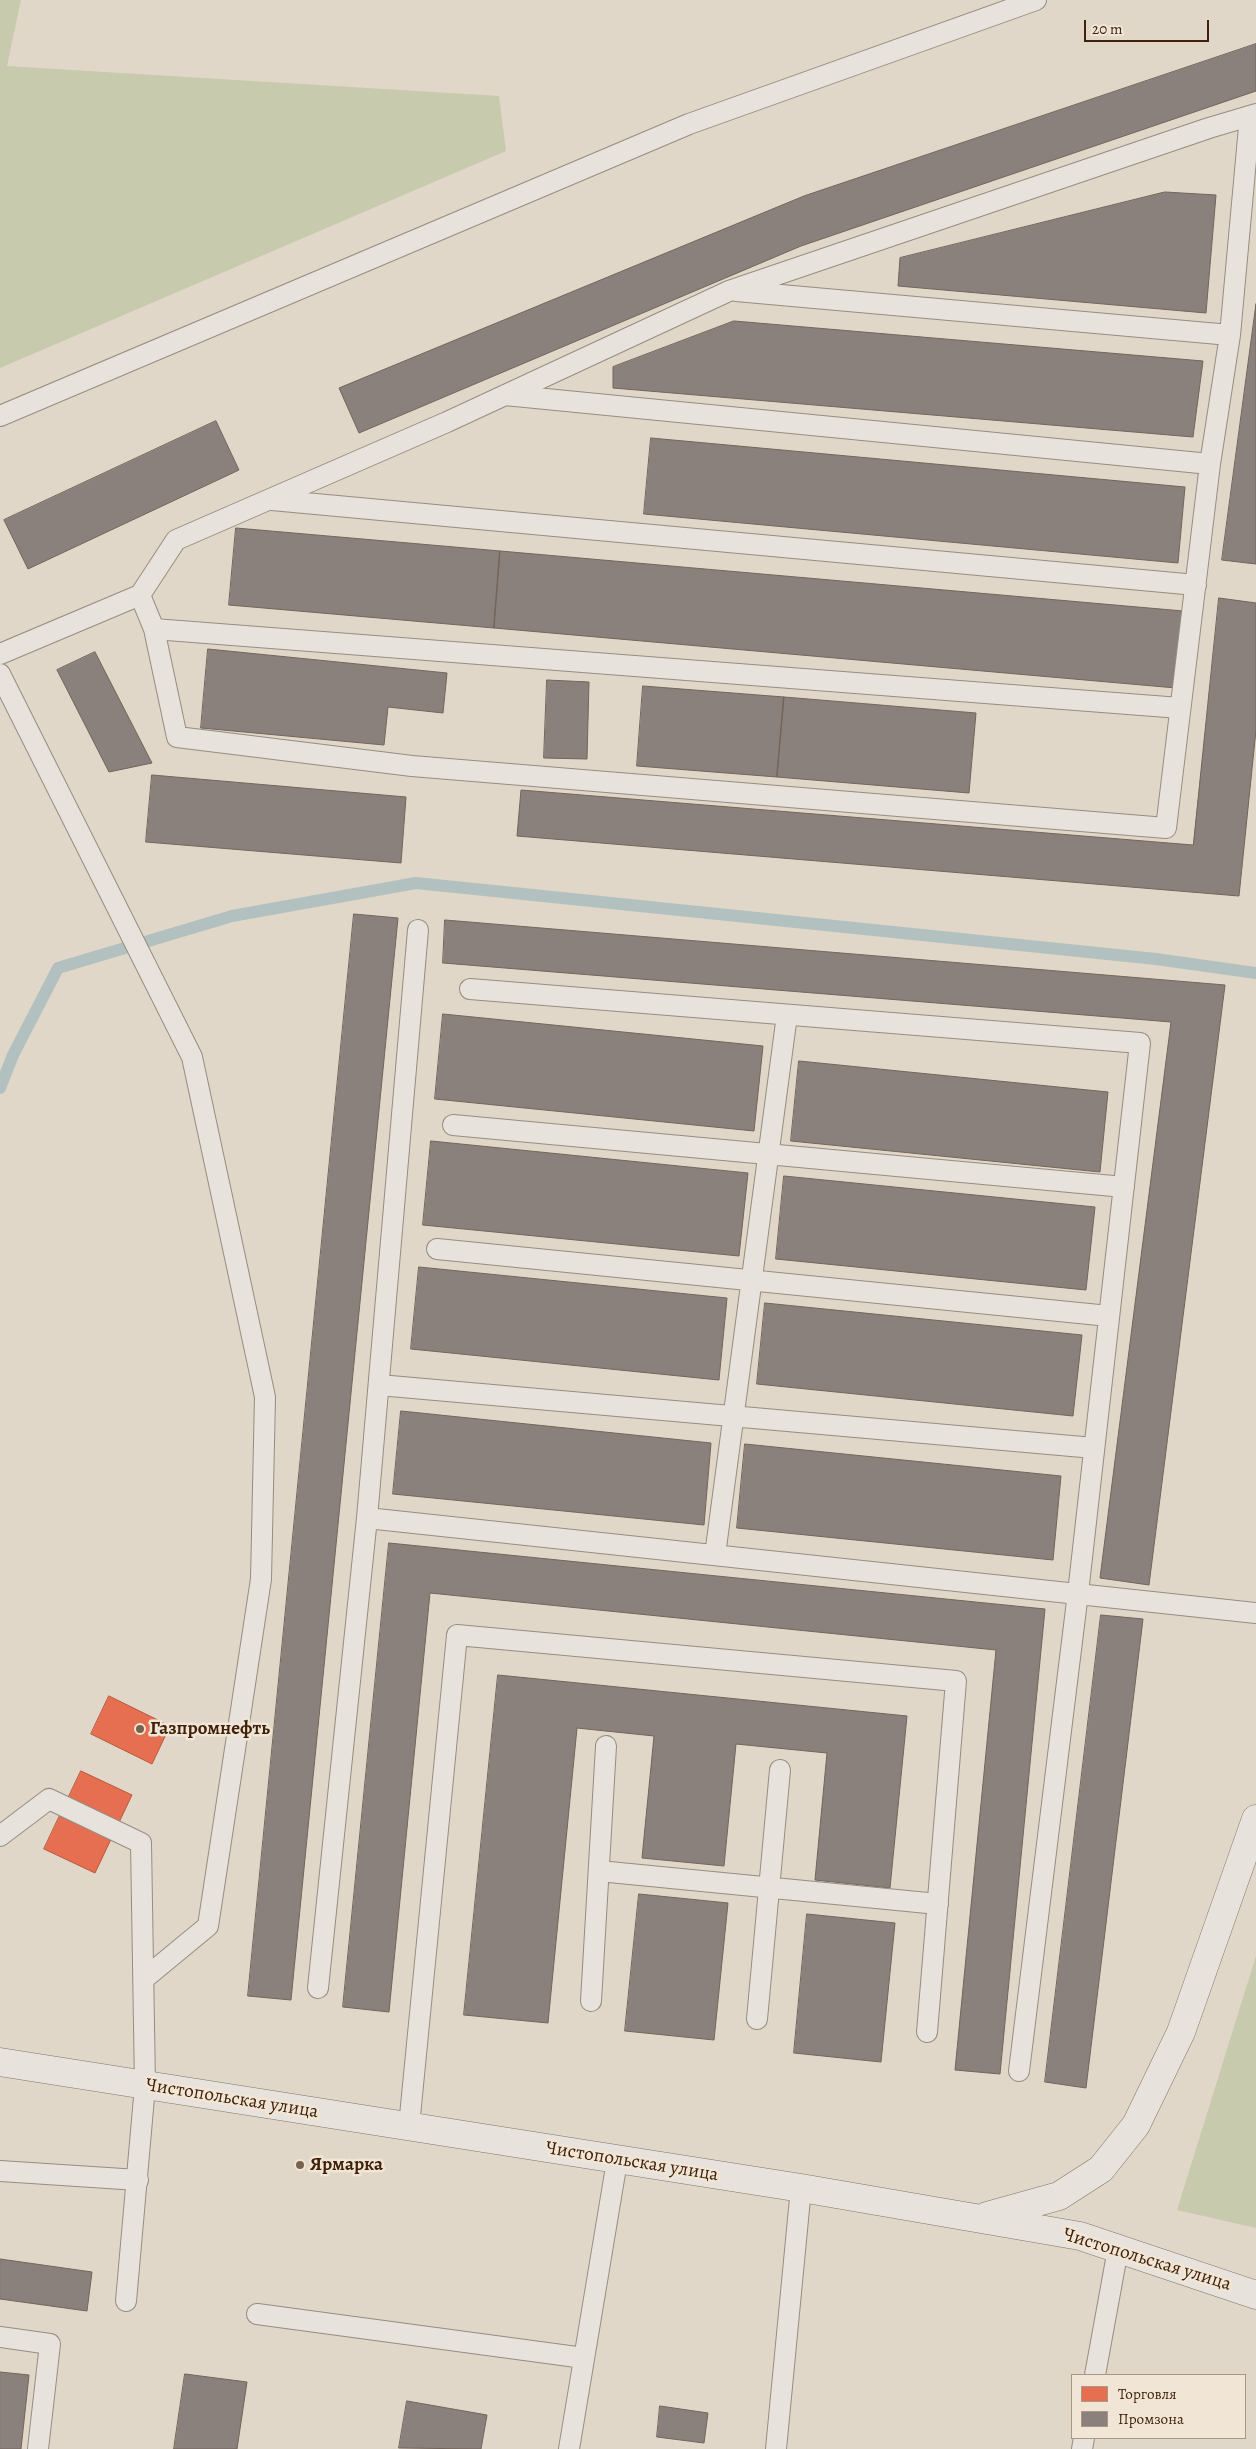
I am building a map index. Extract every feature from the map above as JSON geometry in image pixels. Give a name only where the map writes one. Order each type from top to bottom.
[{"type":"main road","points":[[978,2218],[1059,2196],[1101,2169],[1136,2126],[1181,2032],[1256,1819]]},
{"type":"main road","name":"Чистопольская улица","points":[[0,2062],[800,2188],[1080,2236],[1256,2294]]},
{"type":"lane","points":[[0,416],[688,124],[1036,0]]},
{"type":"lane","points":[[0,654],[140,595],[176,540],[447,422],[729,291],[1209,128],[1253,115],[1230,335],[1210,464],[1166,828],[412,766],[178,737],[154,629],[140,595]]},
{"type":"lane","points":[[729,291],[1230,335]]},
{"type":"lane","points":[[503,395],[1210,464]]},
{"type":"lane","points":[[269,500],[1196,585]]},
{"type":"lane","points":[[154,629],[1180,708]]},
{"type":"lane","points":[[0,674],[192,1057],[265,1397],[261,1579],[208,1926],[145,1978]]},
{"type":"lane","points":[[318,1988],[368,1518],[418,930]]},
{"type":"lane","points":[[470,989],[1140,1043],[1078,1594],[1019,2070]]},
{"type":"lane","points":[[715,1555],[787,1015]]},
{"type":"lane","points":[[453,1125],[1124,1187]]},
{"type":"lane","points":[[437,1249],[1109,1316]]},
{"type":"lane","points":[[379,1385],[1094,1448]]},
{"type":"lane","points":[[368,1518],[1256,1613]]},
{"type":"lane","points":[[409,2126],[457,1635],[956,1681],[927,2032]]},
{"type":"lane","points":[[590,2001],[606,1746]]},
{"type":"lane","points":[[757,2019],[780,1770]]},
{"type":"lane","points":[[0,1836],[49,1799],[141,1843],[145,1978],[145,2086],[126,2301]]},
{"type":"lane","points":[[599,1871],[938,1904]]},
{"type":"lane","points":[[569,2449],[617,2160]]},
{"type":"lane","points":[[0,2171],[138,2180]]},
{"type":"lane","points":[[776,2449],[800,2188]]},
{"type":"lane","points":[[1095,2374],[1118,2249]]},
{"type":"lane","points":[[257,2314],[584,2358]]},
{"type":"lane","points":[[0,2337],[50,2344],[38,2449]]},
{"type":"green space","points":[[0,0],[21,0],[7,66],[499,96],[506,151],[0,368]]},
{"type":"green space","points":[[1256,1956],[1256,2228],[1177,2210]]},
{"type":"building: Торговля","points":[[109,1696],[170,1726],[152,1764],[91,1734]]},
{"type":"building: Торговля","points":[[81,1771],[132,1795],[95,1873],[44,1849]]},
{"type":"building: Промзона","points":[[1256,44],[1256,91],[801,246],[359,433],[339,388],[804,196]]},
{"type":"building: Промзона","points":[[1165,192],[1216,195],[1206,313],[898,286],[900,258]]},
{"type":"building: Промзона","points":[[1256,304],[1256,564],[1222,560]]},
{"type":"building: Промзона","points":[[734,321],[1203,361],[1193,437],[613,388],[613,367]]},
{"type":"building: Промзона","points":[[216,421],[239,470],[28,569],[4,520]]},
{"type":"building: Промзона","points":[[651,438],[1185,487],[1178,563],[644,514]]},
{"type":"building: Промзона","points":[[236,528],[500,551],[494,628],[229,605]]},
{"type":"building: Промзона","points":[[500,551],[1183,611],[1176,688],[494,628]]},
{"type":"building: Промзона","points":[[1219,598],[1256,603],[1256,730],[1239,896],[517,836],[521,790],[1193,845]]},
{"type":"building: Промзона","points":[[208,649],[447,673],[443,713],[388,707],[384,745],[201,728]]},
{"type":"building: Промзона","points":[[95,652],[152,763],[109,772],[57,670]]},
{"type":"building: Промзона","points":[[547,680],[589,682],[587,759],[544,758]]},
{"type":"building: Промзона","points":[[643,686],[784,697],[777,777],[637,766]]},
{"type":"building: Промзона","points":[[784,697],[976,713],[969,793],[777,777]]},
{"type":"building: Промзона","points":[[152,775],[406,797],[401,863],[146,842]]},
{"type":"building: Промзона","points":[[354,914],[398,918],[291,2000],[248,1996]]},
{"type":"building: Промзона","points":[[445,920],[1225,985],[1149,1585],[1100,1578],[1171,1022],[443,963]]},
{"type":"building: Промзона","points":[[443,1014],[763,1046],[754,1131],[435,1099]]},
{"type":"building: Промзона","points":[[799,1061],[1108,1092],[1100,1172],[791,1141]]},
{"type":"building: Промзона","points":[[431,1141],[748,1173],[739,1256],[423,1225]]},
{"type":"building: Промзона","points":[[784,1176],[1095,1207],[1086,1290],[776,1259]]},
{"type":"building: Промзона","points":[[419,1267],[727,1298],[719,1380],[411,1349]]},
{"type":"building: Промзона","points":[[765,1303],[1082,1335],[1073,1416],[757,1384]]},
{"type":"building: Промзона","points":[[401,1411],[711,1443],[704,1525],[393,1494]]},
{"type":"building: Промзона","points":[[745,1444],[1061,1476],[1053,1560],[737,1528]]},
{"type":"building: Промзона","points":[[389,1543],[1045,1609],[1000,2074],[955,2070],[996,1650],[430,1593],[389,2012],[343,2007]]},
{"type":"building: Промзона","points":[[1101,1615],[1143,1619],[1086,2088],[1045,2082]]},
{"type":"building: Промзона","points":[[498,1675],[907,1716],[890,1888],[815,1880],[827,1753],[736,1744],[724,1866],[642,1858],[654,1736],[577,1728],[548,2023],[464,2015]]},
{"type":"building: Промзона","points":[[639,1894],[728,1903],[714,2040],[625,2031]]},
{"type":"building: Промзона","points":[[807,1914],[895,1923],[881,2062],[794,2053]]},
{"type":"building: Промзона","points":[[0,2259],[92,2272],[87,2311],[0,2299]]},
{"type":"building: Промзона","points":[[0,2372],[29,2375],[21,2449],[0,2449]]},
{"type":"building: Промзона","points":[[185,2374],[247,2382],[237,2449],[174,2449]]},
{"type":"building: Промзона","points":[[407,2401],[487,2415],[481,2449],[399,2448]]},
{"type":"building: Промзона","points":[[660,2406],[708,2413],[704,2443],[657,2437]]},
{"type":"waterway","points":[[0,1088],[13,1055],[58,968],[232,916],[416,883],[1156,959],[1256,973]]},
{"type":"place","name":"Газпромнефть","points":[[140,1729]]},
{"type":"place","name":"Ярмарка","points":[[300,2165]]}]
